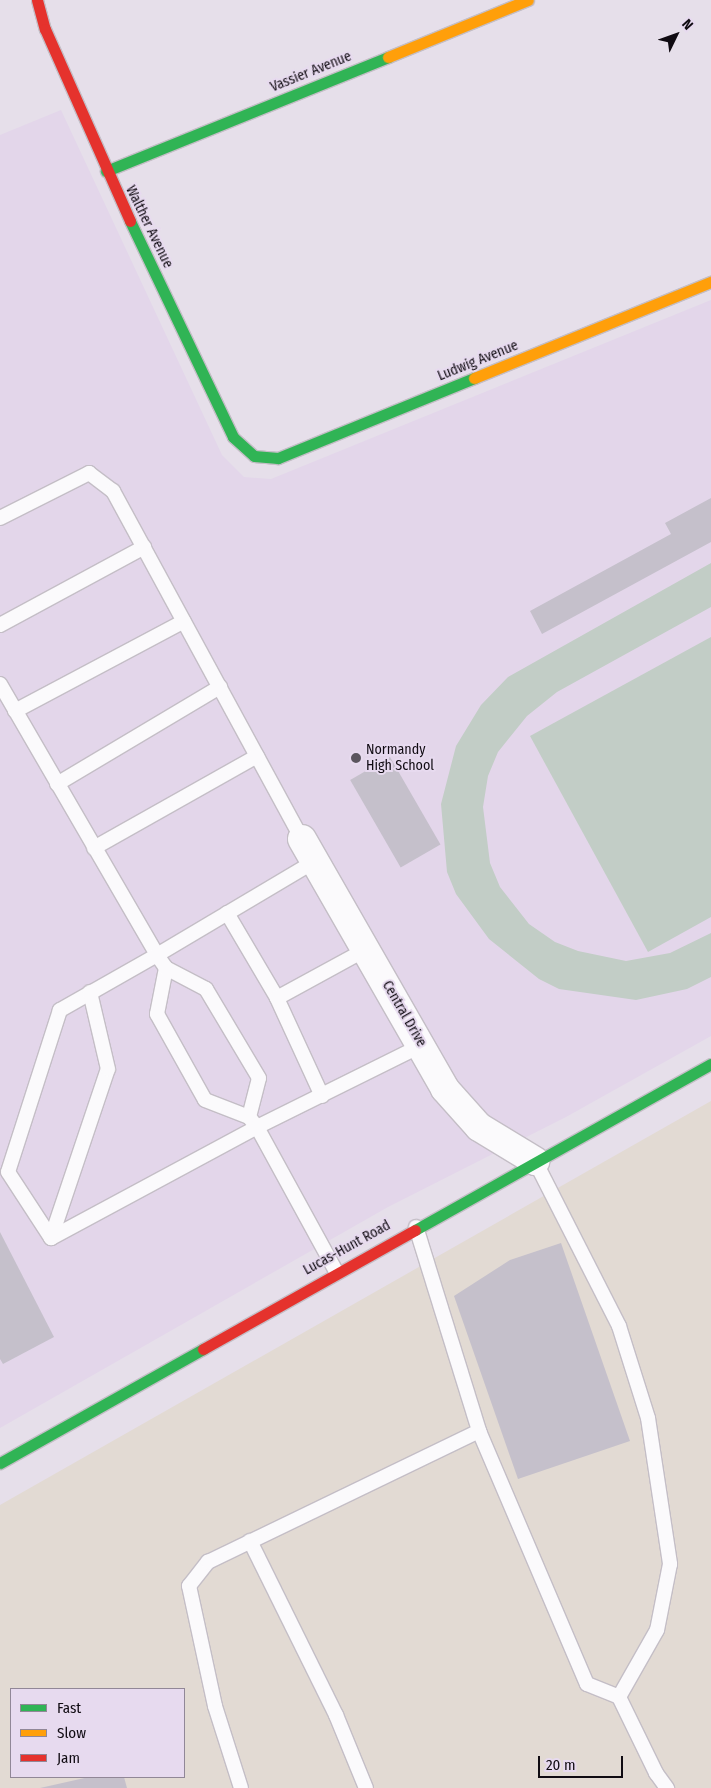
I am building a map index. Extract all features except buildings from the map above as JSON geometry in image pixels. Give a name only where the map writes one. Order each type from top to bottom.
[{"type":"street","name":"Walther Avenue","points":[[37,0],[45,29],[106,171],[233,437],[254,456]]},
{"type":"street","name":"Vassier Avenue","points":[[106,171],[528,0]]},
{"type":"street","name":"Ludwig Avenue","points":[[254,456],[278,458],[711,282]]},
{"type":"street","name":"Central Drive","points":[[309,850],[422,1045],[445,1089],[479,1127],[535,1161]]},
{"type":"street","name":"Lucas-Hunt Road","points":[[0,1463],[416,1226],[711,1064]]},
{"type":"lane","points":[[0,518],[89,473],[113,491],[309,850],[227,914],[60,1010],[8,1172],[51,1238]]},
{"type":"lane","points":[[0,625],[144,547]]},
{"type":"lane","points":[[15,711],[184,621]]},
{"type":"lane","points":[[0,684],[157,955],[166,968],[206,989],[258,1078],[253,1122],[336,1271]]},
{"type":"lane","points":[[57,784],[220,688]]},
{"type":"lane","points":[[94,848],[257,756]]},
{"type":"lane","points":[[227,914],[277,998],[322,1096]]},
{"type":"lane","points":[[277,998],[366,949]]},
{"type":"lane","points":[[166,968],[157,1014],[205,1100],[253,1122]]},
{"type":"lane","points":[[51,1238],[108,1069],[90,992]]},
{"type":"lane","points":[[51,1238],[253,1122],[322,1096],[422,1045]]},
{"type":"lane","points":[[535,1161],[619,1326],[648,1418],[669,1555],[657,1630],[619,1697]]},
{"type":"lane","points":[[416,1226],[479,1431],[587,1684],[619,1697],[656,1773],[667,1788]]},
{"type":"lane","points":[[241,1788],[215,1706],[189,1586],[208,1562],[479,1431]]},
{"type":"lane","points":[[250,1541],[336,1714],[366,1788]]},
{"type":"shaded area","name":"Normandy High School","points":[[61,110],[222,455],[244,477],[271,479],[711,300],[711,1036],[566,1117],[388,1207],[0,1428],[0,135]]},
{"type":"shaded area","points":[[711,563],[711,607],[557,692],[527,716],[498,752],[488,776],[483,807],[490,863],[500,887],[529,924],[555,942],[578,951],[626,961],[670,953],[711,933],[711,977],[687,989],[636,1000],[559,989],[539,979],[489,939],[456,894],[447,872],[441,804],[456,746],[481,705],[508,677]]},
{"type":"shaded area","points":[[711,637],[711,917],[648,952],[530,736]]},
{"type":"shaded area","points":[[711,1101],[711,1788],[0,1788],[0,1505]]},
{"type":"traffic: fast","points":[[106,171],[388,57]]},
{"type":"traffic: fast","points":[[130,221],[233,437],[254,456],[278,458],[474,378]]},
{"type":"traffic: fast","points":[[415,1230],[711,1064]]},
{"type":"traffic: fast","points":[[0,1463],[203,1349]]},
{"type":"traffic: slow","points":[[388,57],[528,0]]},
{"type":"traffic: slow","points":[[474,378],[711,282]]},
{"type":"traffic: jam","points":[[37,0],[45,29],[130,221]]},
{"type":"traffic: jam","points":[[203,1349],[415,1230]]},
{"type":"place","name":"Normandy High School","points":[[356,758]]}]
